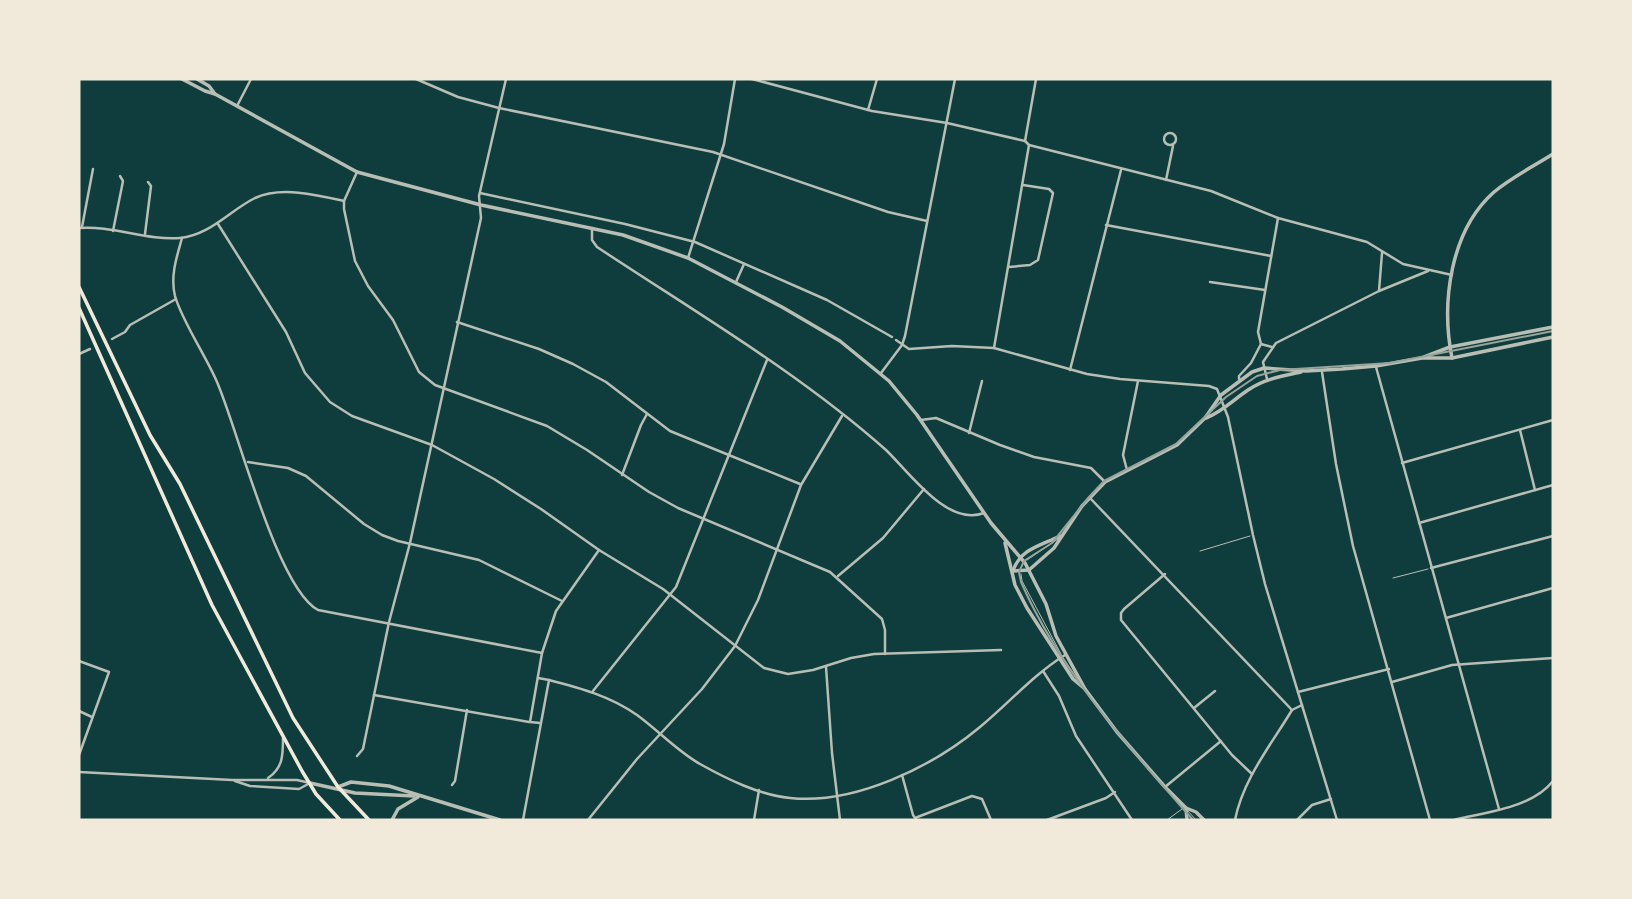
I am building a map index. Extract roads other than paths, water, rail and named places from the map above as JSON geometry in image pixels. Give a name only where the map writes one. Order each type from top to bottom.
[{"type":"main road","points":[[79,287],[150,435],[180,484],[293,718],[338,787],[369,820]]},
{"type":"main road","points":[[79,308],[212,605],[316,794],[340,820]]},
{"type":"street","points":[[182,79],[205,92],[215,93]]},
{"type":"street","points":[[197,79],[237,106],[357,172],[481,205],[623,235],[688,258],[831,335],[881,373],[921,420],[1005,541],[1021,556],[1046,604],[1050,622],[1073,678],[1085,689]]},
{"type":"street","points":[[237,106],[251,79]]},
{"type":"street","points":[[416,79],[458,97],[499,108],[678,143],[888,212],[927,220]]},
{"type":"street","points":[[357,756],[363,749],[389,622],[432,445],[480,221],[480,193],[506,79]]},
{"type":"street","points":[[688,258],[720,155],[735,79]]},
{"type":"street","points":[[752,79],[868,110],[947,123],[1025,141],[1029,145],[1211,191],[1278,218],[1367,242],[1403,264],[1452,275]]},
{"type":"street","points":[[868,110],[877,79]]},
{"type":"street","points":[[881,373],[902,345],[955,79]]},
{"type":"street","points":[[1025,141],[1036,79]]},
{"type":"street","points":[[995,348],[1029,145]]},
{"type":"street","points":[[1166,180],[1173,145]]},
{"type":"street","points":[[1452,358],[1448,309],[1452,275],[1459,246],[1475,212],[1495,191],[1553,154]]},
{"type":"street","points":[[93,169],[80,228],[182,238],[218,224],[263,195],[290,193],[344,201]]},
{"type":"street","points":[[1070,370],[1121,169]]},
{"type":"street","points":[[357,172],[344,201],[351,247],[361,276],[393,320],[419,372],[435,385],[547,426],[666,502],[838,577],[882,619],[885,654]]},
{"type":"street","points":[[114,231],[123,181],[120,176]]},
{"type":"street","points":[[145,234],[151,186],[148,182]]},
{"type":"street","points":[[1009,267],[1030,265],[1038,260],[1053,193],[1049,189],[1023,185]]},
{"type":"street","points":[[480,193],[695,242],[827,300],[892,337]]},
{"type":"street","points":[[1240,379],[1239,376],[1251,363],[1261,344],[1258,332],[1278,218]]},
{"type":"street","points":[[218,224],[286,332],[299,362],[315,387],[330,402],[352,416],[432,445],[541,509],[599,550],[671,595],[764,668],[776,672],[802,672],[861,656],[1001,650]]},
{"type":"street","points":[[1106,225],[1270,256]]},
{"type":"street","points":[[593,228],[592,240],[597,247],[767,359],[843,415],[886,450],[924,489],[944,505],[963,514],[974,516],[984,513]]},
{"type":"street","points":[[182,238],[173,276],[176,299],[218,384],[274,544],[307,603],[318,610],[542,653]]},
{"type":"street","points":[[1379,291],[1382,253]]},
{"type":"street","points":[[736,282],[744,264]]},
{"type":"street","points":[[1268,379],[1264,361],[1272,346],[1379,291],[1428,271]]},
{"type":"street","points":[[1210,282],[1265,290]]},
{"type":"street","points":[[112,339],[147,314],[176,299]]},
{"type":"street","points":[[457,322],[539,349],[573,364],[606,382],[670,431],[801,485]]},
{"type":"street","points":[[1422,358],[1450,347],[1553,327]]},
{"type":"street","points":[[1013,571],[1029,570],[1054,548],[1061,535],[1105,482],[1177,445],[1205,418],[1220,395],[1240,379],[1264,368],[1306,371],[1376,366],[1422,358],[1452,358],[1553,337]]},
{"type":"street","points":[[896,340],[915,350],[953,346],[995,348],[1070,370],[1138,381],[1209,386],[1217,389],[1225,407],[1252,535],[1337,820]]},
{"type":"street","points":[[1261,344],[1272,346]]},
{"type":"street","points":[[79,354],[90,349]]},
{"type":"street","points":[[593,691],[604,674],[671,595],[679,580],[767,359]]},
{"type":"street","points":[[1376,366],[1499,809]]},
{"type":"street","points":[[1322,370],[1336,464],[1353,546],[1430,820]]},
{"type":"street","points":[[1205,418],[1217,414],[1248,390],[1268,379],[1306,371]]},
{"type":"street","points":[[969,433],[982,381]]},
{"type":"street","points":[[1126,470],[1124,450],[1138,381]]},
{"type":"street","points":[[622,475],[647,414]]},
{"type":"street","points":[[588,820],[611,789],[702,689],[735,646],[752,614],[801,485],[843,415]]},
{"type":"street","points":[[921,420],[936,418],[1036,457],[1091,468],[1105,482]]},
{"type":"street","points":[[1402,463],[1553,420]]},
{"type":"street","points":[[1520,430],[1535,491]]},
{"type":"street","points":[[247,462],[296,471],[316,483],[373,530],[391,538],[479,560],[562,601]]},
{"type":"street","points":[[1419,523],[1553,485]]},
{"type":"street","points":[[838,577],[883,538],[924,489]]},
{"type":"street","points":[[1090,498],[1292,710]]},
{"type":"street","points":[[1013,571],[1021,556],[1028,550],[1061,535]]},
{"type":"street","points":[[1431,568],[1553,536]]},
{"type":"street","points":[[1005,541],[1015,585],[1027,608],[1117,732],[1185,808],[1196,812],[1204,820]]},
{"type":"street","points":[[530,722],[542,653],[556,611],[599,550]]},
{"type":"street","points":[[1164,575],[1124,609],[1121,620],[1221,741],[1252,774]]},
{"type":"street","points":[[1446,618],[1553,588]]},
{"type":"street","points":[[538,678],[593,691],[635,714],[703,766],[759,790],[782,797],[806,799],[837,796],[902,775],[935,759],[997,713],[1043,671],[1063,657]]},
{"type":"street","points":[[1392,682],[1459,665],[1553,658]]},
{"type":"street","points":[[79,661],[109,672],[79,755]]},
{"type":"street","points":[[826,666],[831,747],[841,820]]},
{"type":"street","points":[[1298,692],[1389,669]]},
{"type":"street","points":[[1043,671],[1059,696],[1076,736],[1132,820]]},
{"type":"street","points":[[523,820],[549,680]]},
{"type":"street","points":[[1194,708],[1215,691]]},
{"type":"street","points":[[374,695],[540,723]]},
{"type":"street","points":[[1235,820],[1241,795],[1252,774],[1292,710],[1302,705]]},
{"type":"street","points":[[452,785],[455,781],[467,710]]},
{"type":"street","points":[[79,711],[92,717]]},
{"type":"street","points":[[267,779],[280,766],[283,738]]},
{"type":"street","points":[[1166,786],[1221,741]]},
{"type":"street","points":[[79,772],[232,780],[297,780],[338,787],[355,793],[419,797]]},
{"type":"street","points":[[902,775],[915,818],[972,796],[982,799],[991,820]]},
{"type":"street","points":[[232,780],[250,786],[299,789],[310,783]]},
{"type":"street","points":[[1454,820],[1499,809],[1538,793],[1553,780]]},
{"type":"street","points":[[338,787],[351,782],[389,786],[500,820]]},
{"type":"street","points":[[754,820],[759,790]]},
{"type":"street","points":[[1048,820],[1115,792]]},
{"type":"street","points":[[392,820],[398,809],[419,797]]},
{"type":"street","points":[[1297,820],[1312,805],[1331,799]]},
{"type":"street","points":[[1185,808],[1187,820]]},
{"type":"lane","points":[[1061,535],[1025,563],[1021,572],[1022,581],[1063,657]]},
{"type":"lane","points":[[1200,551],[1252,535]]},
{"type":"lane","points":[[1393,578],[1431,568]]},
{"type":"lane","points":[[1167,820],[1185,808],[1196,820]]},
{"type":"tram line","points":[[1193,820],[1144,764],[1076,678],[1037,615],[1021,582],[1019,572],[1024,561],[1052,543],[1104,481],[1176,444],[1226,397],[1257,376],[1280,370],[1390,363],[1553,331]]}]
